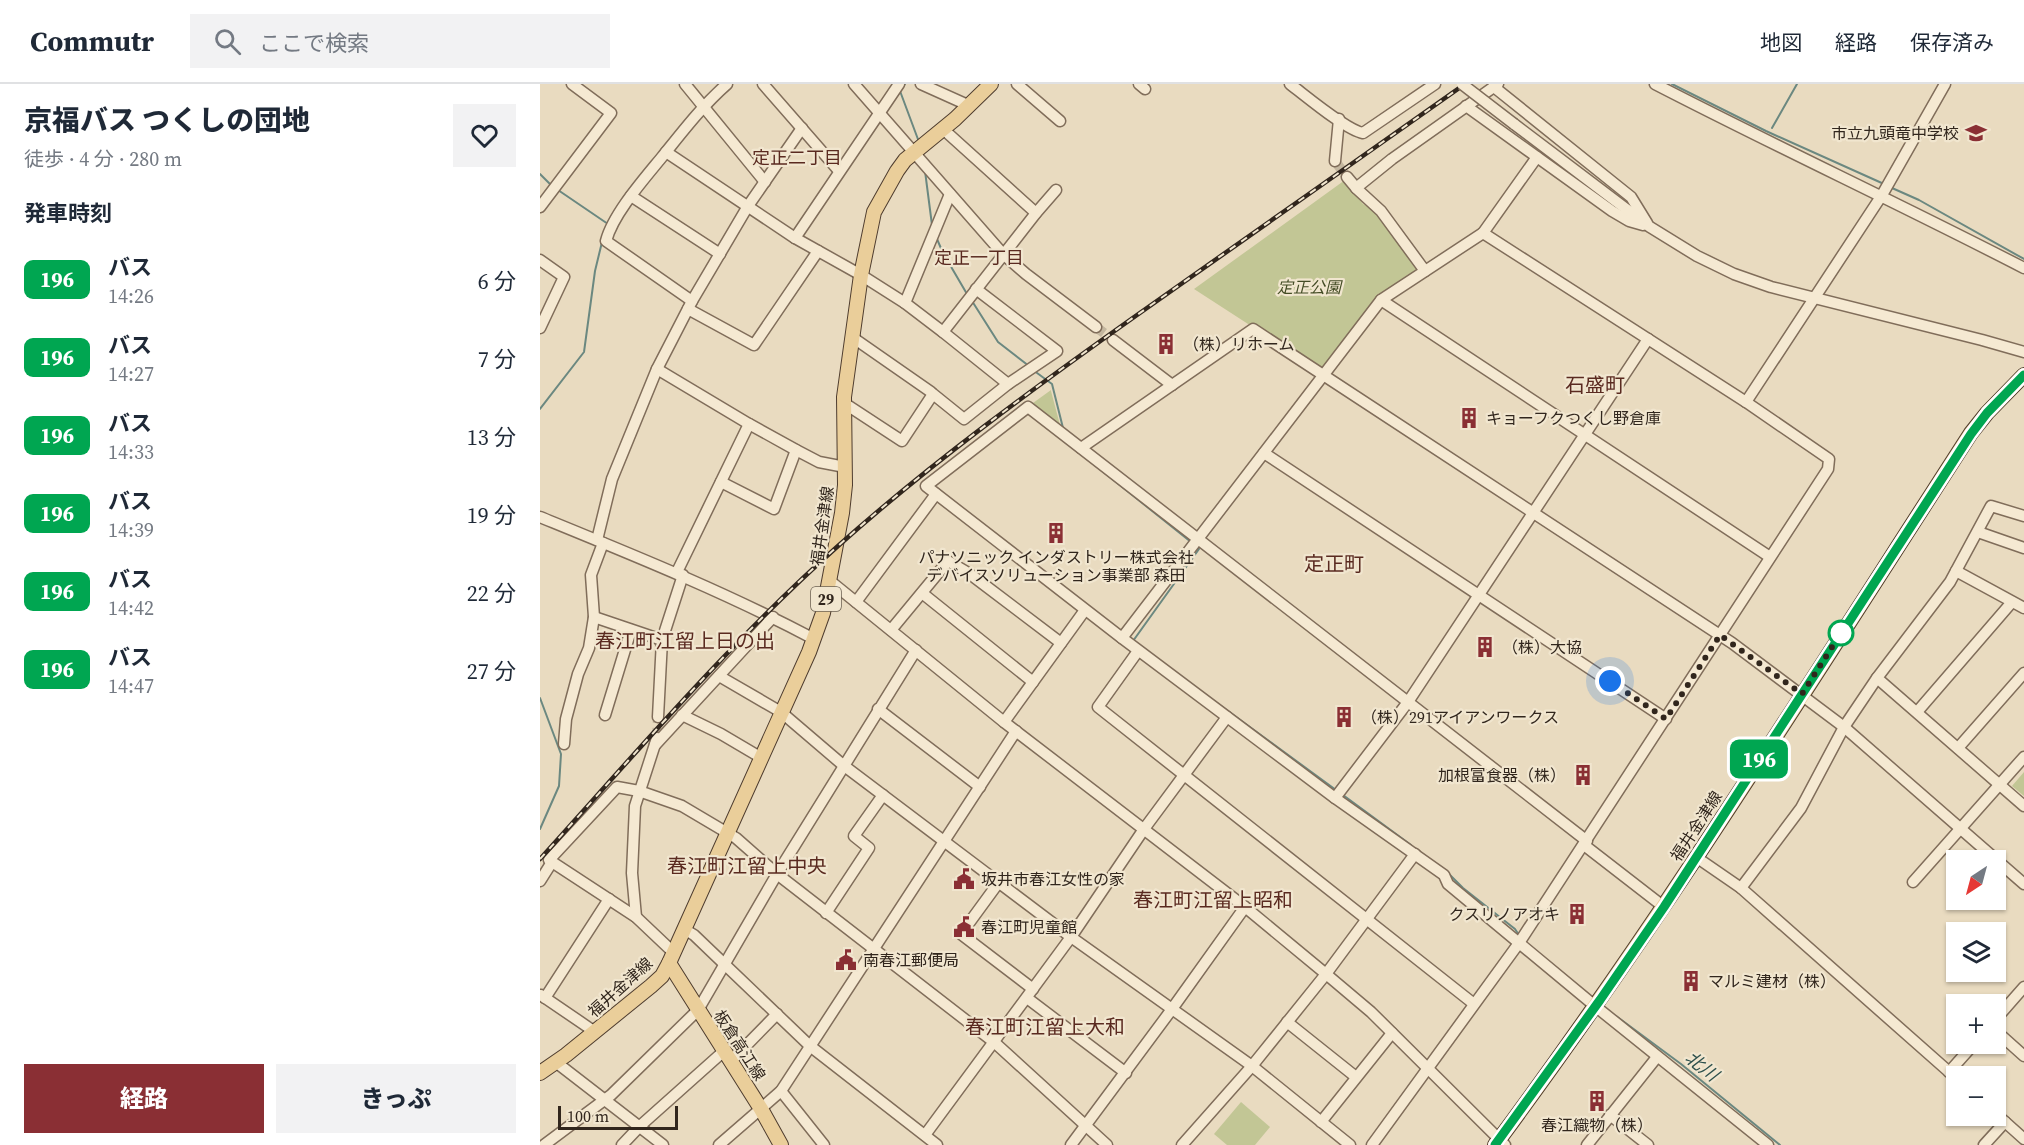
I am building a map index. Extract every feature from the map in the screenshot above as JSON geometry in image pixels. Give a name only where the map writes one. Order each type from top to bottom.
[{"type":"main road","name":"福井金津線","points":[[540,1073],[657,981],[671,958],[814,639],[823,613],[842,513],[845,467],[844,403],[861,275],[871,220],[877,204],[897,171],[913,153],[970,106],[992,84]]},
{"type":"main road","name":"福井金津線","points":[[1499,1143],[1664,907],[1971,434],[1987,413],[2024,375]]},
{"type":"main road","name":"板倉高江線","points":[[671,958],[698,1010],[761,1108],[781,1145]]},
{"type":"street","points":[[540,207],[611,113],[572,84]]},
{"type":"street","points":[[685,84],[765,182]]},
{"type":"street","points":[[727,84],[703,107],[631,196],[606,241],[690,305],[754,345],[818,251]]},
{"type":"street","points":[[763,84],[839,171]]},
{"type":"street","points":[[854,84],[1003,254],[1096,327]]},
{"type":"street","points":[[795,238],[899,84]]},
{"type":"street","points":[[921,84],[970,106]]},
{"type":"street","points":[[1017,84],[1060,121]]},
{"type":"street","points":[[1290,84],[1359,133],[1363,133],[1435,84]]},
{"type":"street","points":[[1462,84],[1649,227],[1697,256],[1734,274],[1771,287],[2024,352]]},
{"type":"street","points":[[1655,84],[1763,139],[1882,195],[2024,268]]},
{"type":"street","points":[[1746,402],[1882,195],[1945,84]]},
{"type":"street","points":[[1356,188],[1392,159],[1496,85],[1630,197],[1640,209],[1649,227]]},
{"type":"street","points":[[1466,106],[1612,211],[1649,227]]},
{"type":"street","points":[[1335,161],[1339,119]]},
{"type":"street","points":[[564,744],[566,719],[578,674],[589,648],[594,617],[591,575],[612,479],[657,369],[690,305],[748,206],[802,128]]},
{"type":"street","points":[[943,129],[1036,213]]},
{"type":"street","points":[[666,152],[795,238],[905,303],[1008,384]]},
{"type":"street","points":[[1122,638],[1381,300],[1484,232],[1537,157]]},
{"type":"street","points":[[1347,177],[1381,211],[1425,271]]},
{"type":"street","points":[[943,332],[1056,190]]},
{"type":"street","points":[[905,303],[950,194]]},
{"type":"street","points":[[631,196],[720,254]]},
{"type":"street","points":[[1372,1145],[1519,943],[1830,464],[1824,455],[1746,402],[1484,232]]},
{"type":"street","points":[[540,260],[564,277],[540,328]]},
{"type":"street","points":[[844,403],[902,441],[933,394],[964,418],[1008,384],[1057,351],[976,289]]},
{"type":"street","points":[[1381,300],[1770,557]]},
{"type":"street","points":[[1081,448],[1253,328],[1720,635],[1802,694],[1844,727],[2024,884]]},
{"type":"street","points":[[852,337],[931,392]]},
{"type":"street","points":[[1335,798],[1408,702],[1648,339]]},
{"type":"street","points":[[1113,340],[1172,385]]},
{"type":"street","points":[[657,369],[749,424],[819,462],[845,467]]},
{"type":"street","points":[[1664,907],[1408,702],[1028,407],[926,486],[1138,651],[1335,798],[1444,875],[1448,884],[1657,1057],[1768,1145]]},
{"type":"street","points":[[658,717],[662,640],[680,574],[749,424]]},
{"type":"street","points":[[721,482],[774,508],[796,450]]},
{"type":"street","points":[[1264,453],[1666,719]]},
{"type":"street","points":[[856,602],[936,494]]},
{"type":"street","points":[[1741,888],[1802,808],[1844,727],[1956,571],[1990,506],[2024,516]]},
{"type":"street","points":[[540,517],[680,574],[773,617],[814,639]]},
{"type":"street","points":[[1978,532],[2024,548]]},
{"type":"street","points":[[891,630],[948,561],[970,574],[1061,643]]},
{"type":"street","points":[[1956,571],[2024,608]]},
{"type":"street","points":[[830,580],[1004,722],[1245,907],[1326,974],[1371,1012],[1499,1143]]},
{"type":"street","points":[[922,593],[1033,682]]},
{"type":"street","points":[[1917,712],[2012,602]]},
{"type":"street","points":[[1004,722],[1085,610]]},
{"type":"street","points":[[594,617],[662,640]]},
{"type":"street","points":[[636,917],[632,873],[635,806],[656,741],[773,617]]},
{"type":"street","points":[[605,715],[631,630]]},
{"type":"street","points":[[548,1144],[605,1100],[698,1010],[843,765],[916,650]]},
{"type":"street","points":[[1138,651],[1098,707],[1474,1005]]},
{"type":"street","points":[[1958,748],[2024,673]]},
{"type":"street","points":[[719,676],[781,712],[843,765],[1071,937],[1252,1066],[1350,1145]]},
{"type":"street","points":[[1877,678],[2024,806]]},
{"type":"street","points":[[879,709],[980,787]]},
{"type":"street","points":[[682,715],[760,757]]},
{"type":"street","points":[[925,1135],[1030,994],[1144,829],[1227,717]]},
{"type":"street","points":[[719,1145],[781,1090],[1016,731]]},
{"type":"street","points":[[1913,882],[2024,757]]},
{"type":"street","points":[[671,958],[636,917],[549,860],[617,786],[682,806],[727,832],[873,950],[994,1042],[1107,1145]]},
{"type":"street","points":[[826,913],[869,848],[854,836],[883,795]]},
{"type":"street","points":[[1182,1145],[1252,1066],[1326,974],[1415,854]]},
{"type":"street","points":[[1696,858],[1741,888],[1946,1069]]},
{"type":"street","points":[[540,881],[552,862]]},
{"type":"street","points":[[999,882],[961,934],[1126,1073]]},
{"type":"street","points":[[595,1032],[543,996],[609,899]]},
{"type":"street","points":[[1071,1145],[1126,1073],[1245,907]]},
{"type":"street","points":[[684,929],[694,935],[810,1046],[937,1145]]},
{"type":"street","points":[[2006,1007],[2024,987]]},
{"type":"street","points":[[622,1145],[640,1126],[777,1014]]},
{"type":"street","points":[[1287,1022],[1356,1077]]},
{"type":"street","points":[[1321,1122],[1392,1033]]},
{"type":"street","points":[[2006,1040],[2024,1056]]},
{"type":"street","points":[[1587,1145],[1657,1057]]},
{"type":"street","points":[[556,1062],[663,1145]]},
{"type":"street","points":[[781,1090],[824,1145]]},
{"type":"street","points":[[1610,1115],[1648,1145]]},
{"type":"street","points":[[2006,1123],[2024,1139]]},
{"type":"street","points":[[1984,1145],[2001,1126]]},
{"type":"green space","name":"定正公園","points":[[1345,180],[1363,204],[1377,212],[1422,272],[1381,300],[1325,374],[1194,289]]},
{"type":"green space","points":[[1051,391],[1060,425],[1033,403]]},
{"type":"green space","points":[[2024,772],[2024,796],[2012,786]]},
{"type":"green space","points":[[1241,1102],[1270,1127],[1255,1145],[1227,1145],[1214,1134]]},
{"type":"waterway","points":[[905,84],[900,91],[919,142]]},
{"type":"waterway","points":[[1672,84],[1766,131],[1884,184]]},
{"type":"waterway","points":[[1772,128],[1797,84]]},
{"type":"waterway","points":[[925,171],[932,225]]},
{"type":"waterway","points":[[540,174],[551,185]]},
{"type":"waterway","points":[[1892,188],[1919,200],[2024,259]]},
{"type":"waterway","points":[[558,190],[608,224]]},
{"type":"waterway","points":[[937,239],[967,294]]},
{"type":"waterway","points":[[540,409],[584,352],[595,271],[602,242]]},
{"type":"waterway","points":[[972,301],[998,342],[1029,366]]},
{"type":"waterway","points":[[1033,370],[1052,384],[1063,428]]},
{"type":"waterway","points":[[1066,442],[1191,542]]},
{"type":"waterway","points":[[1133,641],[1199,549],[1197,547]]},
{"type":"waterway","points":[[1195,687],[1336,790]]},
{"type":"waterway","points":[[540,698],[561,754],[559,786],[540,829]]},
{"type":"waterway","points":[[1343,795],[1411,845]]},
{"type":"waterway","points":[[1449,874],[1515,929],[1519,935]]},
{"type":"waterway","name":"北川","points":[[1616,1016],[1681,1064],[1780,1145]]},
{"type":"tunnel","points":[[1335,161],[1347,177]]},
{"type":"tunnel","points":[[1096,327],[1113,340]]},
{"type":"tunnel","points":[[657,738],[658,717]]},
{"type":"railway","points":[[540,859],[722,659],[799,582],[874,515],[984,426],[1060,370],[1465,84]]},
{"type":"bus line","name":"196","points":[[1495,1145],[1664,907],[1971,434],[1987,413],[2024,375]]},
{"type":"place","name":"市立九頭竜中学校","points":[[1976,133]]},
{"type":"place","name":"（株）リホーム","points":[[1166,344]]},
{"type":"place","name":"キョーフクつくし野倉庫","points":[[1469,418]]},
{"type":"place","name":"パナソニック インダストリー株式会社 デバイスソリューション事業部 森田","points":[[1056,533]]},
{"type":"place","name":"（株）大協","points":[[1485,647]]},
{"type":"place","name":"（株）291アイアンワークス","points":[[1344,717]]},
{"type":"place","name":"加根富食器（株）","points":[[1583,775]]},
{"type":"place","name":"坂井市春江女性の家","points":[[964,879]]},
{"type":"place","name":"クスリノアオキ","points":[[1577,914]]},
{"type":"place","name":"春江町児童館","points":[[964,927]]},
{"type":"place","name":"南春江郵便局","points":[[846,960]]},
{"type":"place","name":"マルミ建材（株）","points":[[1691,981]]},
{"type":"place","name":"春江織物（株）","points":[[1597,1101]]},
{"type":"district","name":"定正二丁目","points":[[797,157]]},
{"type":"district","name":"定正一丁目","points":[[979,257]]},
{"type":"district","name":"石盛町","points":[[1595,385]]},
{"type":"district","name":"定正町","points":[[1334,564]]},
{"type":"district","name":"春江町江留上日の出","points":[[685,641]]},
{"type":"district","name":"春江町江留上中央","points":[[747,866]]},
{"type":"district","name":"春江町江留上昭和","points":[[1213,900]]},
{"type":"district","name":"春江町江留上大和","points":[[1045,1027]]},
{"type":"route","points":[[1610,681],[1666,719],[1720,635],[1802,694],[1841,633]]}]
